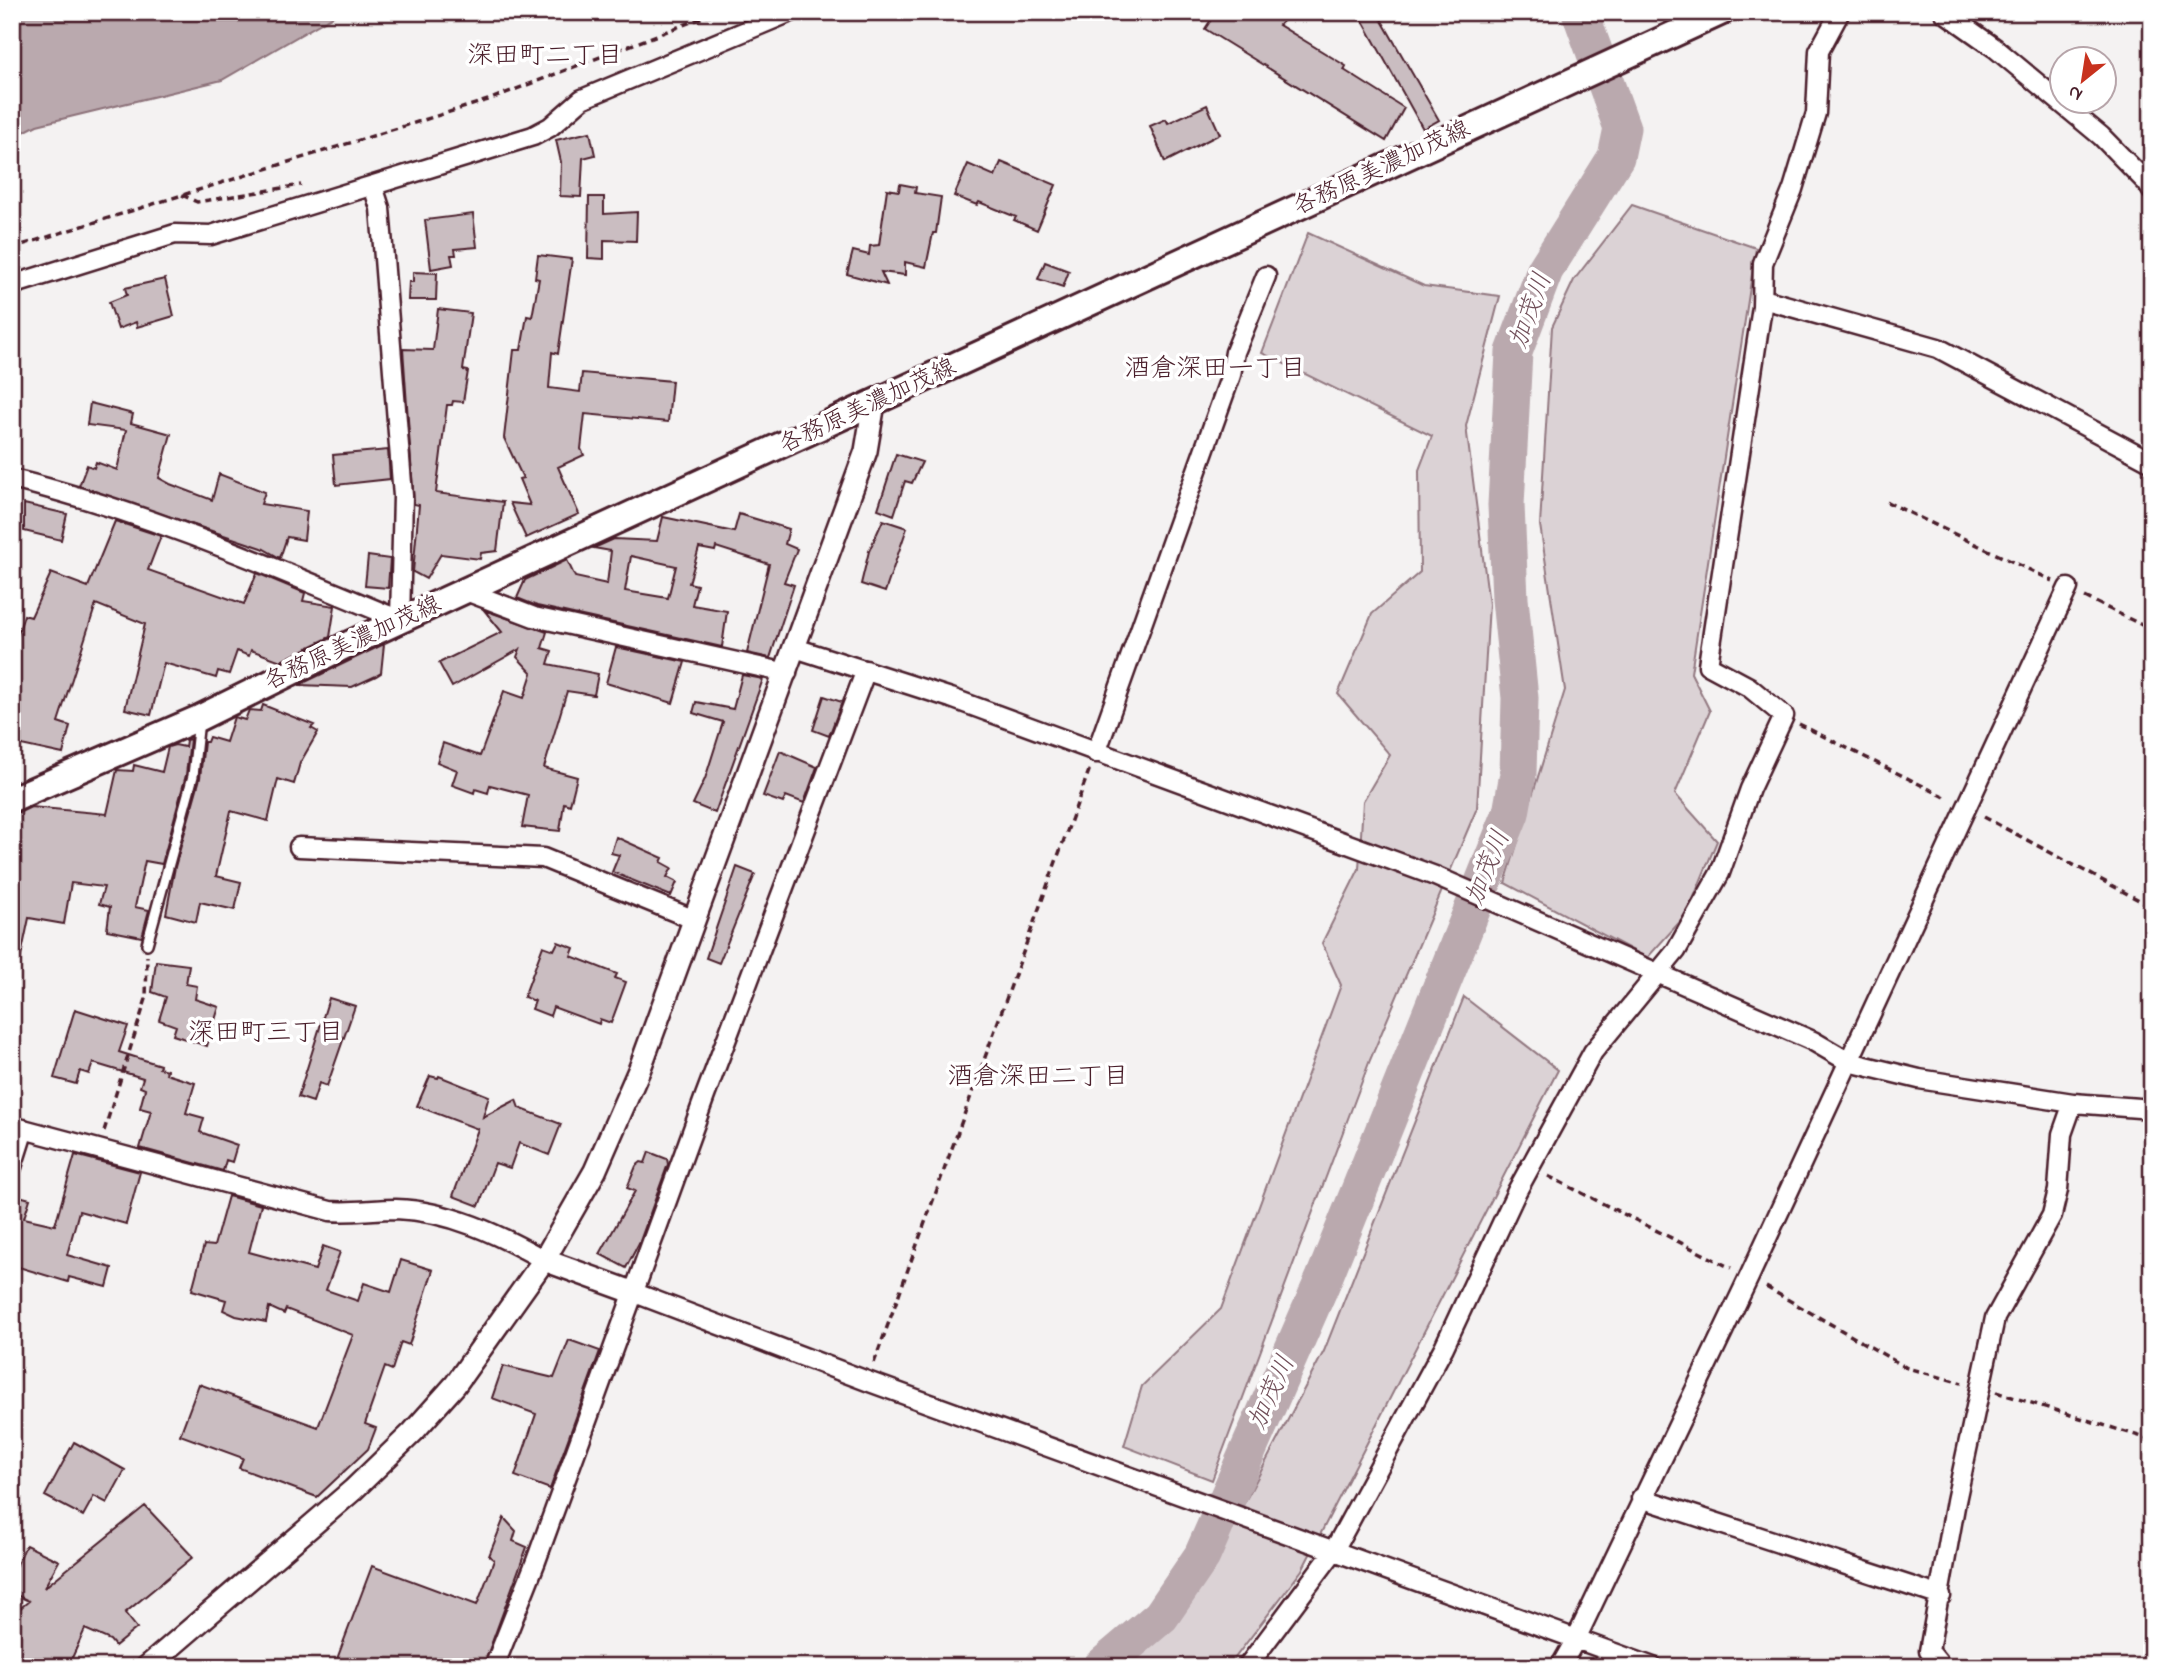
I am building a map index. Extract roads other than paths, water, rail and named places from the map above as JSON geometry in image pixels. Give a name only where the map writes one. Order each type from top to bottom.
[{"type":"main road","name":"各務原美濃加茂線","points":[[12,799],[200,718],[400,620],[1722,12]]},
{"type":"street","points":[[12,285],[175,234],[211,236],[533,136],[550,127],[582,99],[791,12]]},
{"type":"street","points":[[1247,1667],[1333,1552],[1444,1347],[1530,1167],[1593,1052],[1676,951],[1720,873],[1751,789],[1784,716],[1749,687],[1707,665],[1763,299],[1763,263],[1793,189],[1816,113],[1819,51],[1839,12]]},
{"type":"street","points":[[1944,12],[1995,48],[2101,136],[2152,191]]},
{"type":"street","points":[[12,479],[46,487],[186,536],[400,620],[401,470],[380,208],[373,186]]},
{"type":"street","points":[[1096,753],[1231,375],[1235,352],[1266,276]]},
{"type":"street","points":[[1763,299],[1938,348],[2152,462]]},
{"type":"street","points":[[146,1667],[353,1490],[413,1432],[455,1385],[544,1260],[595,1171],[640,1068],[787,673],[866,451],[874,404]]},
{"type":"street","points":[[1560,1667],[1576,1639],[1749,1277],[2068,588]]},
{"type":"street","points":[[466,591],[534,617],[787,673]]},
{"type":"street","points":[[795,648],[951,698],[1435,876],[1813,1041],[1849,1062],[1919,1079],[2073,1103],[2152,1110]]},
{"type":"street","points":[[494,1667],[866,670]]},
{"type":"street","points":[[299,847],[543,858],[695,920]]},
{"type":"street","points":[[1942,1667],[1929,1651],[1941,1596],[1955,1501],[1995,1318],[2052,1216],[2058,1190],[2062,1134],[2073,1103]]},
{"type":"street","points":[[12,1167],[18,1128],[330,1210],[358,1213],[394,1209],[457,1219],[506,1238],[544,1260],[867,1381],[1653,1667]]},
{"type":"street","points":[[1642,1498],[1941,1596]]},
{"type":"lane","points":[[147,944],[194,776],[200,718]]},
{"type":"waterway","name":"加茂川","points":[[1101,1667],[1161,1616],[1202,1556],[1324,1278],[1511,813],[1518,774],[1520,698],[1510,599],[1506,505],[1514,352],[1545,270],[1616,157],[1622,128],[1580,12]]},
{"type":"district","name":"深田町二丁目","points":[[545,57]]},
{"type":"district","name":"酒倉深田一丁目","points":[[1215,370]]},
{"type":"district","name":"深田町三丁目","points":[[266,1034]]},
{"type":"district","name":"酒倉深田二丁目","points":[[1038,1078]]}]
